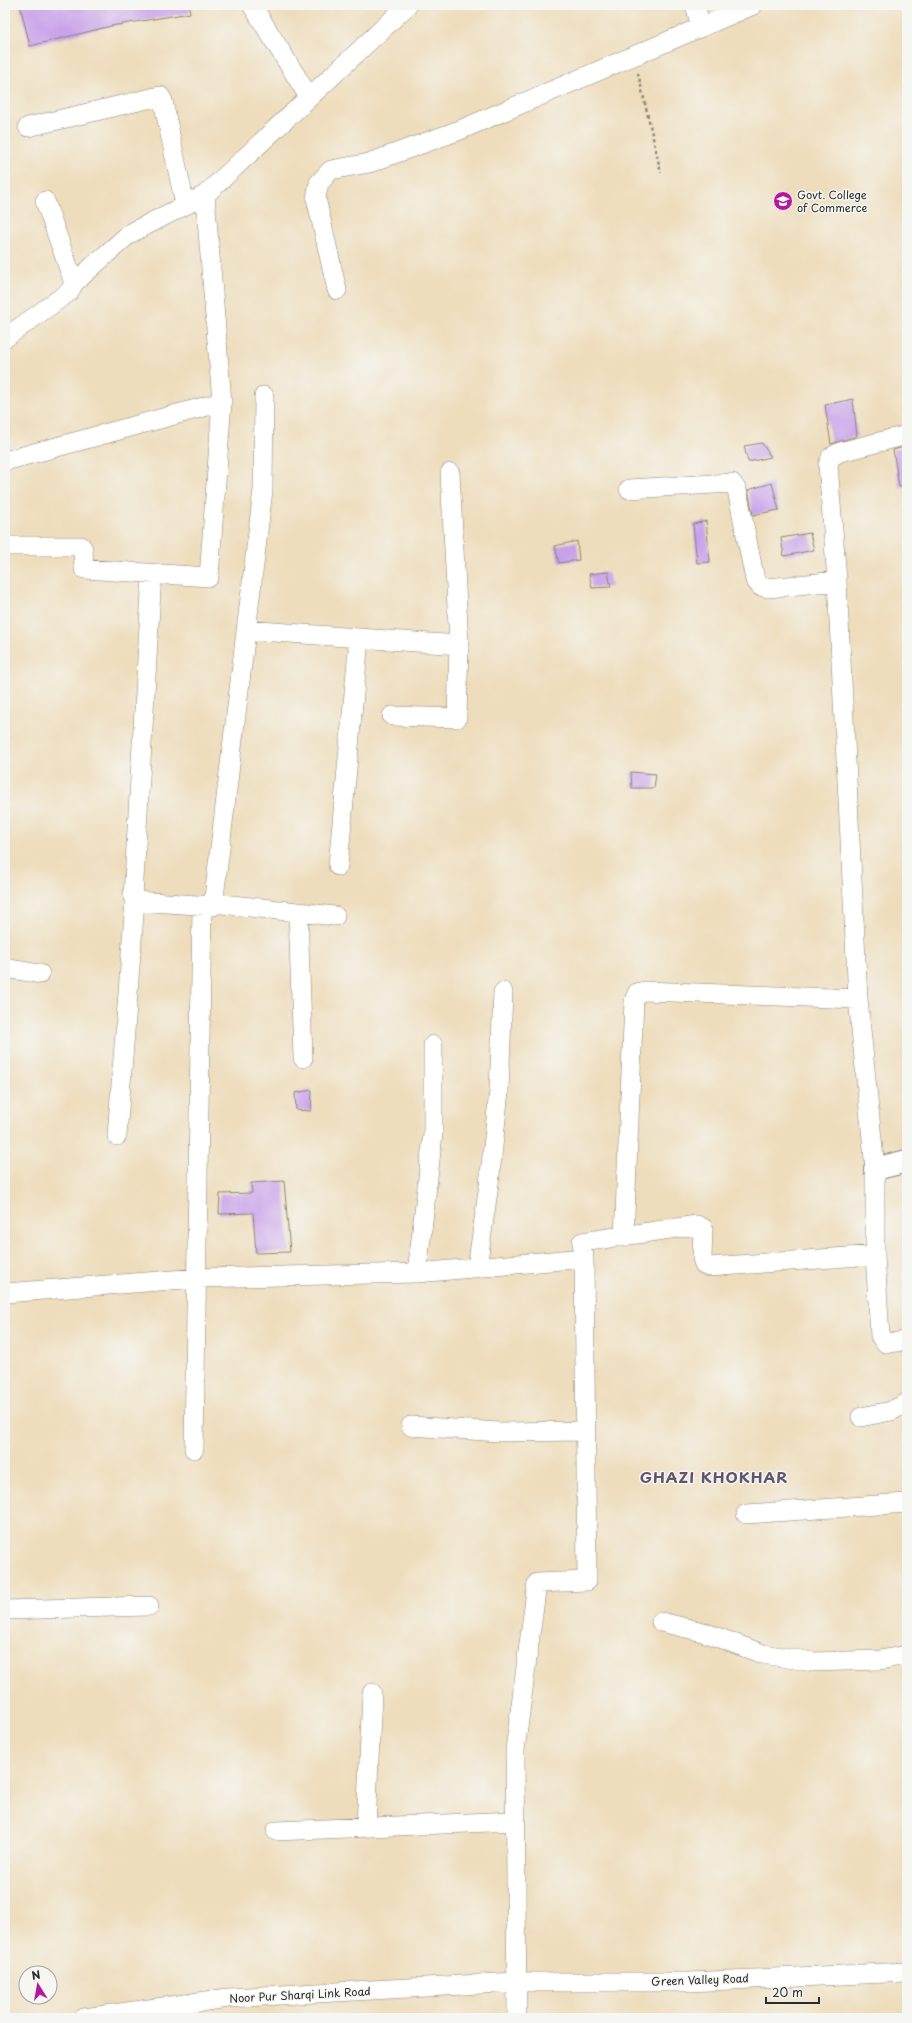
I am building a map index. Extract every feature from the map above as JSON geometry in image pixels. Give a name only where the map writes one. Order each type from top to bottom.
[{"type":"street","points":[[252,5],[309,97]]},
{"type":"street","points":[[5,338],[68,292],[74,283],[129,234],[205,195],[408,5]]},
{"type":"street","points":[[694,5],[700,27]]},
{"type":"street","points":[[337,290],[316,198],[319,183],[331,170],[369,163],[460,130],[753,5]]},
{"type":"street","points":[[28,127],[160,96],[163,101],[185,205]]},
{"type":"street","points":[[5,546],[81,546],[83,549],[84,569],[209,577],[222,402],[205,195]]},
{"type":"street","points":[[45,201],[74,283]]},
{"type":"street","points":[[194,1449],[208,905],[246,630],[263,490],[264,396]]},
{"type":"street","points":[[5,461],[222,402]]},
{"type":"street","points":[[907,435],[840,452],[831,457],[828,465],[837,581],[858,999],[875,1169],[875,1255],[880,1336],[886,1343],[907,1341]]},
{"type":"street","points":[[392,716],[457,718],[459,645],[450,473]]},
{"type":"street","points":[[629,489],[732,483],[737,490],[755,580],[760,586],[768,588],[837,581]]},
{"type":"street","points":[[117,1136],[135,901],[133,898],[152,574]]},
{"type":"street","points":[[246,630],[459,645]]},
{"type":"street","points":[[338,866],[359,639]]},
{"type":"street","points":[[135,901],[208,905],[335,916]]},
{"type":"street","points":[[298,912],[303,1058]]},
{"type":"street","points":[[5,968],[40,974]]},
{"type":"street","points":[[624,1237],[634,1001],[637,993],[645,991],[858,999]]},
{"type":"street","points":[[477,1268],[489,1184],[499,1091],[503,992]]},
{"type":"street","points":[[417,1273],[433,1134],[433,1045]]},
{"type":"street","points":[[875,1169],[907,1161]]},
{"type":"street","points":[[517,2018],[515,1750],[537,1583],[587,1581],[584,1258],[582,1242],[697,1225],[703,1228],[702,1258],[704,1265],[710,1267],[875,1255]]},
{"type":"street","points":[[5,1293],[198,1278],[417,1273],[584,1258]]},
{"type":"street","points":[[861,1417],[891,1411],[907,1403]]},
{"type":"street","points":[[411,1426],[499,1432],[586,1431]]},
{"type":"street","points":[[746,1514],[907,1504]]},
{"type":"street","points":[[5,1610],[149,1606]]},
{"type":"street","points":[[661,1622],[703,1632],[763,1654],[813,1662],[880,1660],[907,1655]]},
{"type":"street","points":[[366,1827],[372,1693]]},
{"type":"street","points":[[276,1831],[516,1821]]},
{"type":"street","name":"Green Valley Road","points":[[517,1982],[689,1982],[907,1972]]},
{"type":"street","name":"Noor Pur Sharqi Link Road","points":[[84,2018],[228,1998],[517,1982]]},
{"type":"path","points":[[633,55],[661,173]]},
{"type":"building","points":[[20,5],[189,5],[190,13],[111,26],[30,46]]},
{"type":"building","points":[[853,399],[857,436],[831,444],[825,405]]},
{"type":"building","points":[[762,443],[771,457],[748,462],[744,446]]},
{"type":"building","points":[[907,446],[907,486],[899,487],[893,450]]},
{"type":"building","points":[[772,483],[779,510],[753,515],[748,490]]},
{"type":"building","points":[[706,521],[710,562],[697,563],[693,524]]},
{"type":"building","points":[[810,533],[814,550],[784,556],[781,538]]},
{"type":"building","points":[[577,541],[579,560],[559,563],[555,546]]},
{"type":"building","points":[[608,572],[611,587],[592,588],[589,574]]},
{"type":"building","points":[[631,772],[656,774],[654,788],[632,788]]},
{"type":"building","points":[[312,1090],[311,1111],[296,1110],[295,1093]]},
{"type":"building","points":[[284,1181],[290,1252],[256,1253],[253,1213],[219,1214],[220,1194],[252,1193],[251,1183]]},
{"type":"place","name":"Govt. College of Commerce","points":[[783,201]]},
{"type":"district","name":"GHAZI KHOKHAR","points":[[714,1478]]}]
